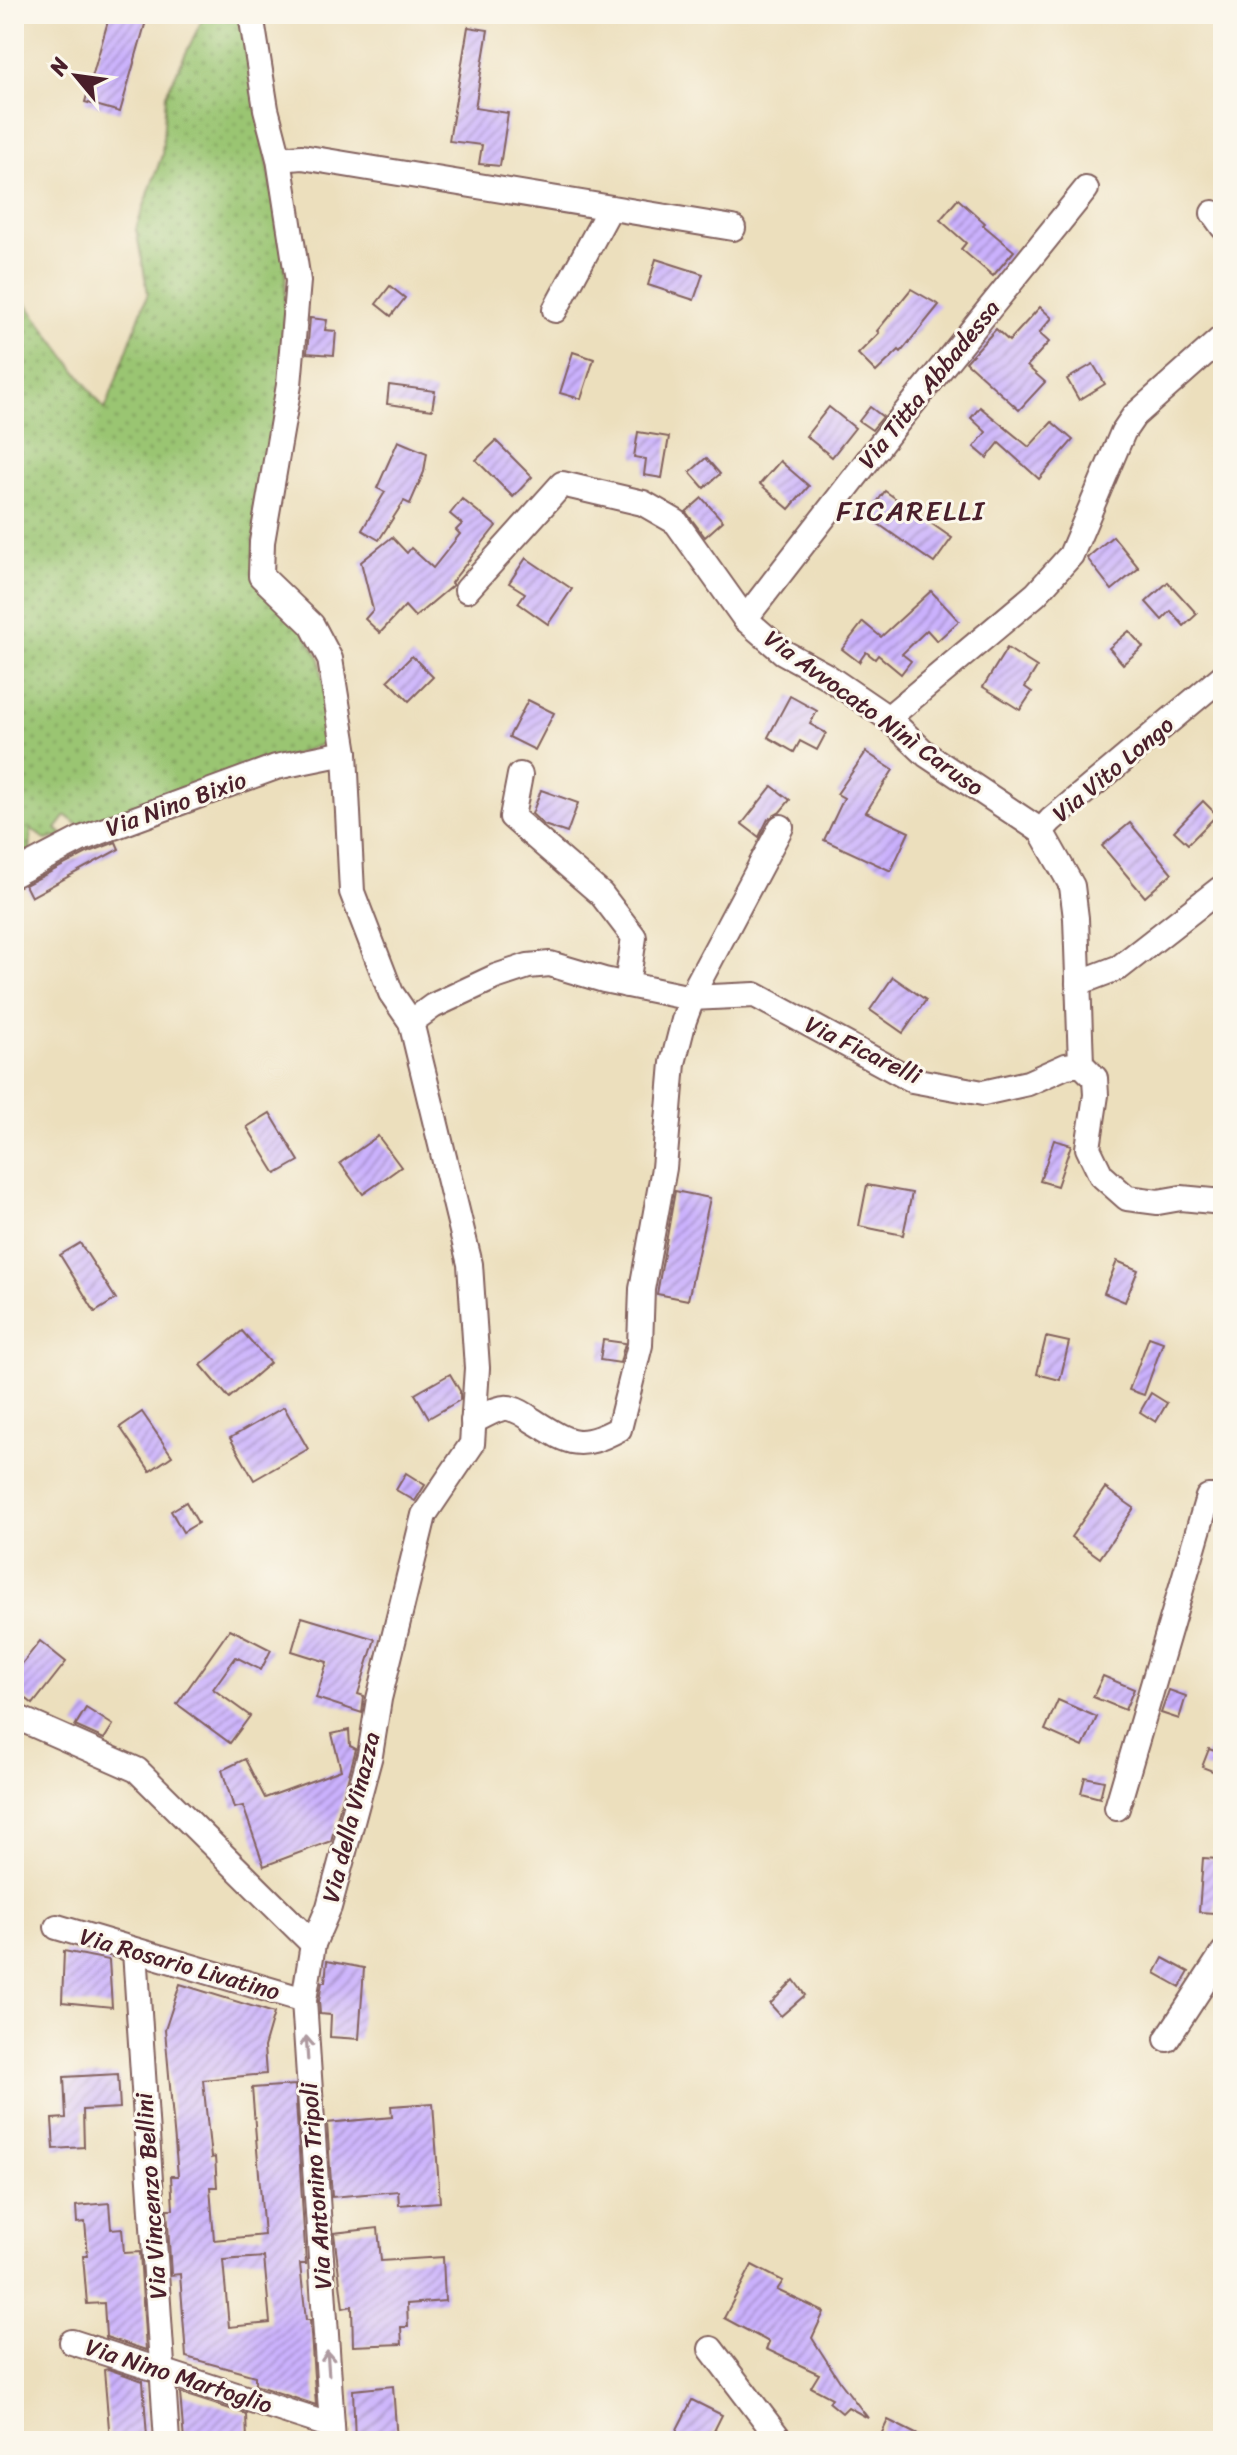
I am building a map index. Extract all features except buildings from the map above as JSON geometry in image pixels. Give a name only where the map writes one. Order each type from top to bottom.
[{"type":"street","points":[[251,14],[266,109],[279,159],[302,157],[733,228]]},
{"type":"street","name":"Via della Vinazza","points":[[279,159],[298,281],[289,385],[262,542],[261,576],[312,625],[330,659],[345,753],[352,892],[391,993],[411,1022],[470,1264],[477,1368],[472,1444],[424,1515],[379,1699],[366,1770],[329,1907],[315,1938]]},
{"type":"street","name":"Via Titta Abbadessa","points":[[745,619],[893,428],[1086,189]]},
{"type":"street","points":[[555,310],[610,208]]},
{"type":"street","points":[[888,718],[1036,594],[1054,575],[1071,555],[1123,432],[1134,416],[1223,337]]},
{"type":"street","name":"Via Avvocato Ninì Caruso","points":[[467,590],[562,484],[643,503],[676,522],[745,619],[783,652],[825,675],[888,718],[927,755],[1041,831],[1072,886],[1081,1064]]},
{"type":"street","name":"Via Vito Longo","points":[[1041,831],[1223,676]]},
{"type":"street","name":"Via Nino Bixio","points":[[14,874],[81,839],[276,767],[345,753]]},
{"type":"street","points":[[520,775],[512,817],[601,894],[634,937],[627,985]]},
{"type":"street","points":[[473,1421],[508,1408],[525,1415],[567,1442],[597,1440],[619,1429],[640,1345],[642,1289],[664,1168],[673,1063],[691,998],[781,827]]},
{"type":"street","points":[[1078,983],[1120,967],[1220,889]]},
{"type":"street","name":"Via Ficarelli","points":[[411,1022],[445,1000],[495,977],[528,966],[550,964],[691,998],[755,995],[912,1080],[983,1093],[1028,1083],[1066,1066],[1081,1064]]},
{"type":"street","points":[[1081,1064],[1095,1078],[1096,1095],[1088,1148],[1101,1175],[1127,1198],[1158,1202],[1181,1198],[1223,1202]]},
{"type":"street","points":[[1117,1808],[1208,1497],[1223,1497]]},
{"type":"street","points":[[14,1716],[137,1770],[315,1938]]},
{"type":"street","name":"Via Rosario Livatino","points":[[57,1927],[304,2000]]},
{"type":"street","name":"Via Antonino Tripoli","points":[[315,1938],[304,2000],[333,2434]]},
{"type":"street","name":"Via Vincenzo Bellini","points":[[135,1951],[167,2441]]},
{"type":"street","points":[[1167,2039],[1223,1953]]},
{"type":"street","name":"Via Nino Martoglio","points":[[72,2342],[162,2371],[333,2434]]},
{"type":"street","points":[[711,2349],[781,2441]]},
{"type":"green space","points":[[205,14],[242,14],[286,270],[282,383],[253,543],[320,659],[331,741],[85,830],[66,816],[56,829],[64,836],[46,840],[31,829],[30,857],[14,866],[14,287],[105,410],[148,293],[136,229],[162,155],[166,94]]},
{"type":"district","name":"FICARELLI","points":[[911,510]]}]
